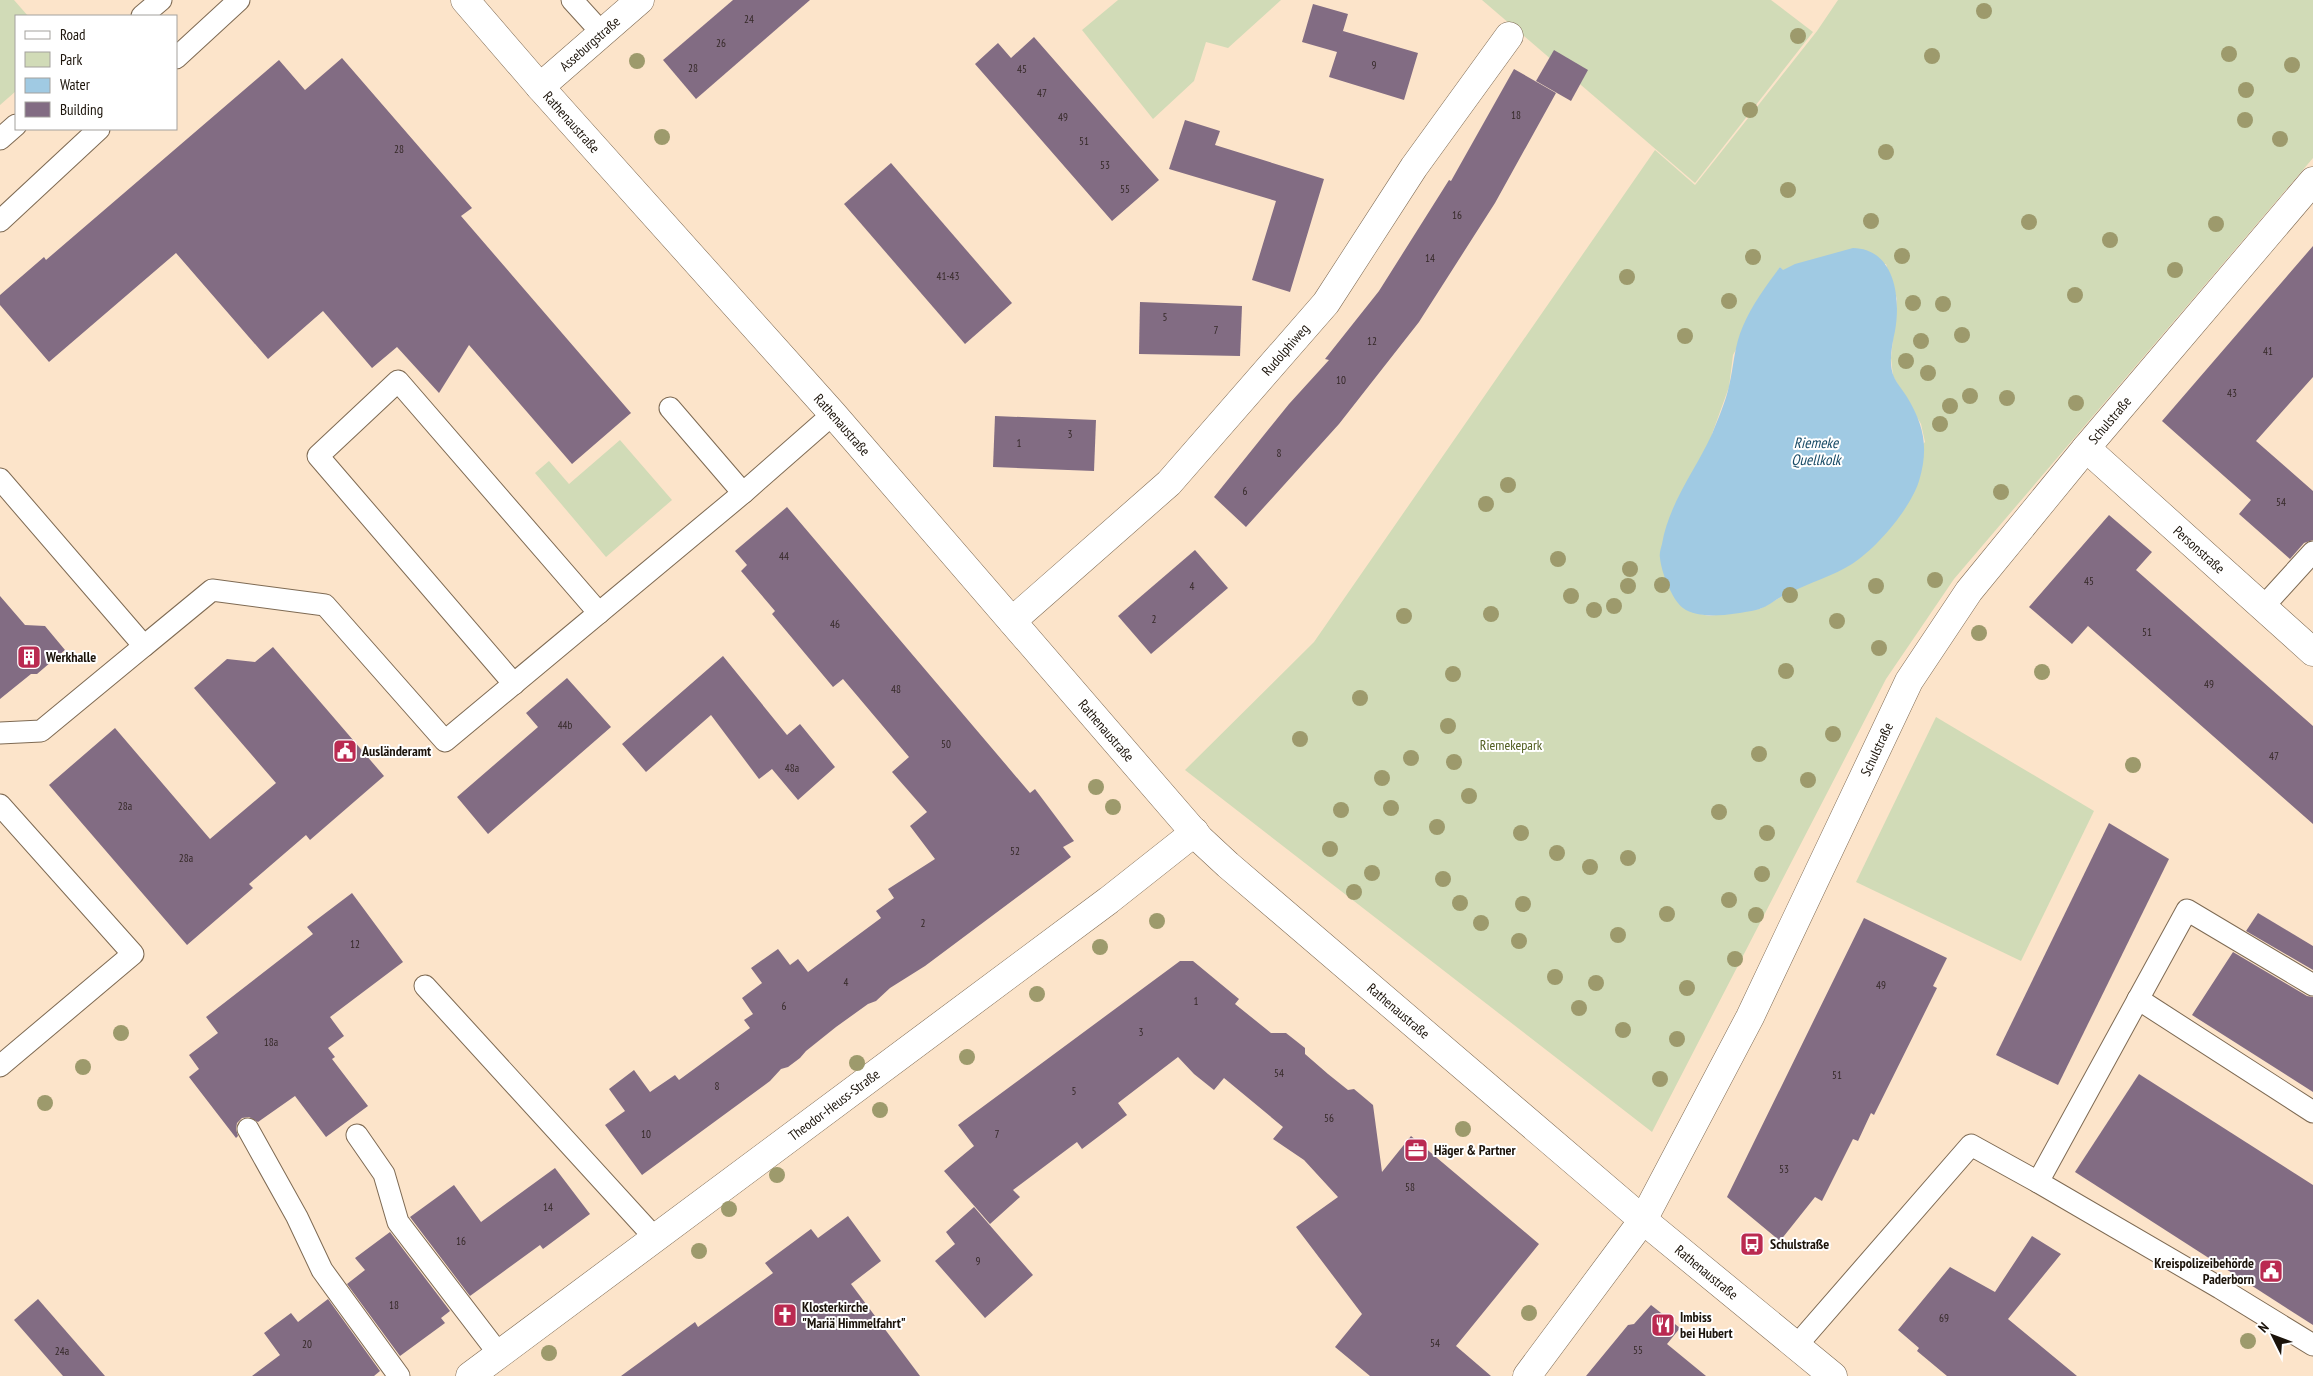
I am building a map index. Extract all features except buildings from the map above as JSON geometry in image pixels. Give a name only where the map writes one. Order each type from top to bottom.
[{"type":"street","name":"Rathenaustraße","points":[[465,0],[540,87],[834,414],[1195,832],[1228,865],[1643,1220],[1833,1376]]},
{"type":"street","name":"Asseburgstraße","points":[[540,87],[640,0]]},
{"type":"street","name":"Rudolphiweg","points":[[1012,621],[1169,483],[1326,303],[1414,167],[1509,36]]},
{"type":"street","name":"Schulstraße","points":[[1527,1376],[1643,1220],[1750,1017],[1909,681],[1969,590],[2086,448],[2313,181]]},
{"type":"street","name":"Personstraße","points":[[2086,448],[2263,607],[2311,646]]},
{"type":"street","name":"Theodor-Heuss-Straße","points":[[470,1376],[1110,900],[1195,832]]},
{"type":"lane","points":[[143,15],[161,0]]},
{"type":"lane","points":[[178,56],[239,0]]},
{"type":"lane","points":[[572,0],[602,33]]},
{"type":"lane","points":[[0,139],[15,126]]},
{"type":"lane","points":[[0,220],[99,130]]},
{"type":"lane","points":[[514,684],[318,456],[398,381],[599,613]]},
{"type":"lane","points":[[670,408],[743,493]]},
{"type":"lane","points":[[0,733],[41,731],[212,590],[325,605],[445,741],[743,493],[834,414]]},
{"type":"lane","points":[[0,480],[144,646]]},
{"type":"lane","points":[[2263,607],[2313,552]]},
{"type":"lane","points":[[0,805],[132,954],[0,1066]]},
{"type":"lane","points":[[2038,1182],[2187,910],[2313,985]]},
{"type":"lane","points":[[425,986],[655,1238]]},
{"type":"lane","points":[[2138,999],[2313,1112]]},
{"type":"lane","points":[[248,1129],[296,1217],[322,1270],[399,1376]]},
{"type":"lane","points":[[357,1135],[384,1174],[398,1222],[499,1354]]},
{"type":"lane","points":[[1797,1345],[1971,1145],[2220,1288],[2313,1345]]},
{"type":"green space","points":[[0,0],[14,0],[27,15],[15,15],[15,92],[0,105]]},
{"type":"green space","points":[[1118,0],[1281,0],[1228,48],[1206,42],[1194,81],[1153,119],[1082,30]]},
{"type":"green space","points":[[1482,0],[1771,0],[1813,32],[1695,183]]},
{"type":"green space","name":"Riemekepark","points":[[1838,0],[2313,0],[2313,158],[1954,579],[1886,679],[1652,1132],[1185,770],[1314,642],[1655,150],[1695,185],[1817,31]],"holes":[[[1886,264],[1897,299],[1891,358],[1893,376],[1921,424],[1925,442],[1786,594],[1760,609],[1709,616],[1696,613],[1712,434],[1729,387],[1733,355],[1780,267],[1783,271],[1793,266]]]},
{"type":"green space","points":[[620,440],[672,500],[606,557],[535,473],[549,461],[569,484]]},
{"type":"green space","points":[[1936,717],[2094,811],[2021,961],[1856,882]]},
{"type":"water","name":"Riemeke Quellkolk","points":[[1853,248],[1867,250],[1878,257],[1892,277],[1897,304],[1897,318],[1891,354],[1892,372],[1895,380],[1913,407],[1923,437],[1924,458],[1915,492],[1892,527],[1882,538],[1862,557],[1845,568],[1785,595],[1760,609],[1718,615],[1690,612],[1679,604],[1671,592],[1662,570],[1660,551],[1665,529],[1676,501],[1705,448],[1722,410],[1743,326],[1755,303],[1780,267],[1783,270],[1795,264]]},
{"type":"place","name":"Werkhalle","points":[[29,657]]},
{"type":"place","name":"Ausländeramt","points":[[345,751]]},
{"type":"place","name":"Häger & Partner","points":[[1416,1150]]},
{"type":"place","name":"Schulstraße","points":[[1752,1244]]},
{"type":"place","name":"Kreispolizeibehörde Paderborn","points":[[2271,1271]]},
{"type":"place","name":"Klosterkirche \"Mariä Himmelfahrt\"","points":[[785,1315]]},
{"type":"place","name":"Imbiss bei Hubert","points":[[1663,1325]]}]
